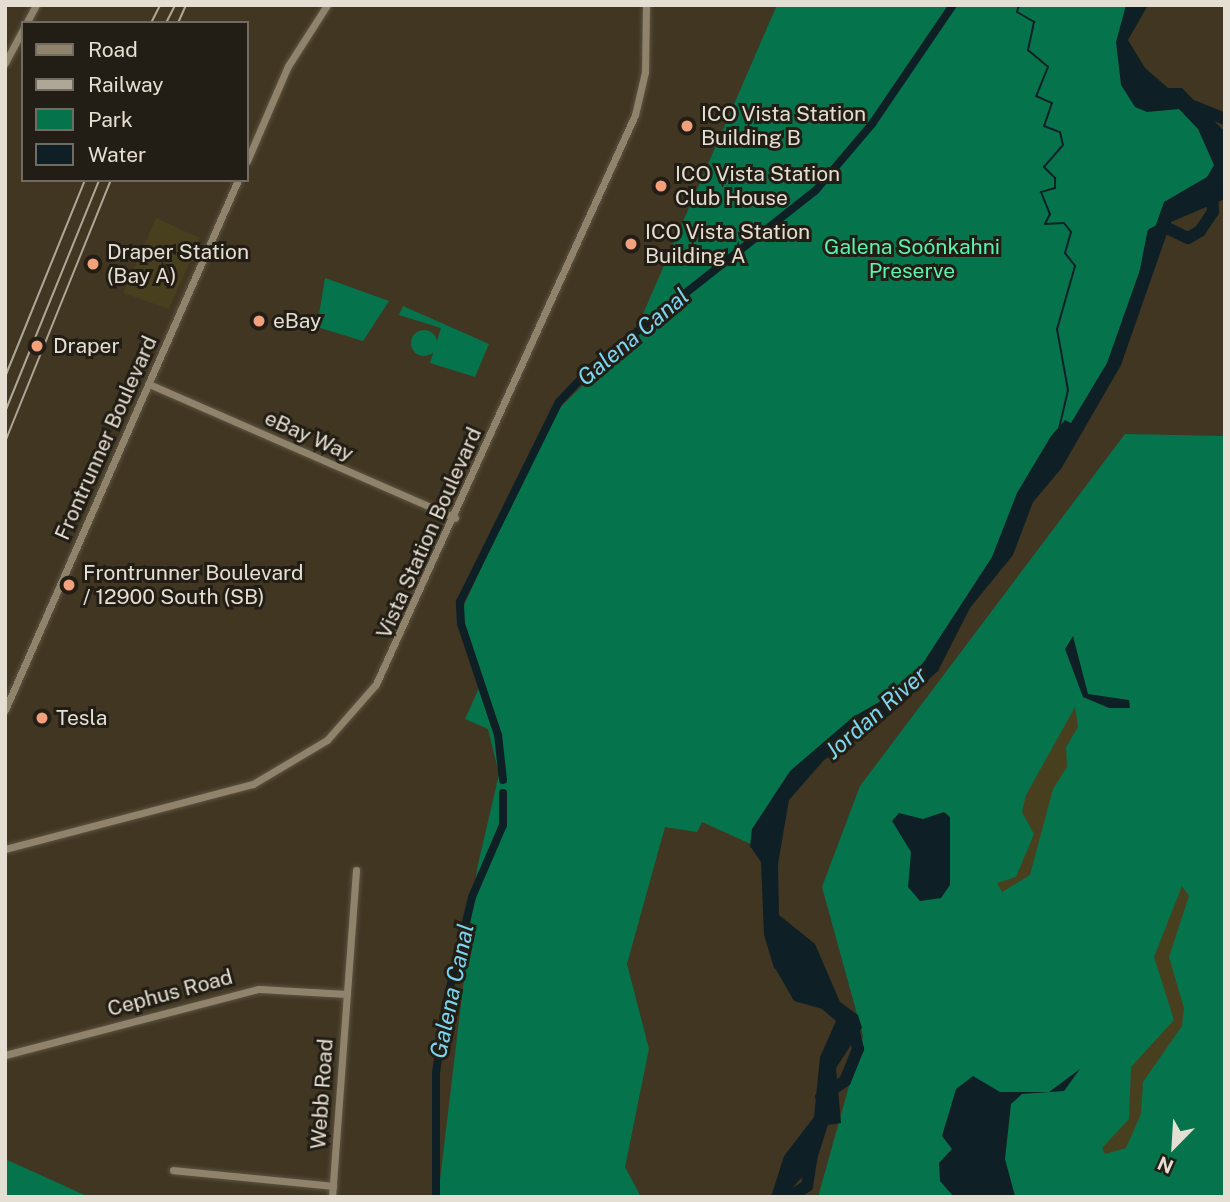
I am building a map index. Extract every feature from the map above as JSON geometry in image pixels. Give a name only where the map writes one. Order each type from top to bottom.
[{"type":"street","points":[[248,159],[288,66],[327,5]]},
{"type":"street","name":"Vista Station Boulevard","points":[[5,849],[231,792],[308,755],[342,726],[384,672],[456,518],[635,115],[645,72],[646,5]]},
{"type":"street","points":[[5,63],[21,33]]},
{"type":"street","name":"Frontrunner Boulevard","points":[[5,710],[237,182]]},
{"type":"street","name":"eBay Way","points":[[149,384],[456,518]]},
{"type":"street","name":"Webb Road","points":[[332,1197],[356,870]]},
{"type":"street","name":"Cephus Road","points":[[5,1055],[259,989],[347,994]]},
{"type":"street","points":[[173,1170],[332,1186]]},
{"type":"green space","name":"Galena Soónkahni Preserve","points":[[777,5],[1130,5],[1119,59],[1189,108],[1218,157],[1212,180],[1152,233],[1121,341],[1001,550],[919,673],[781,789],[753,845],[702,822],[697,832],[665,827],[627,964],[649,1049],[625,1167],[641,1197],[438,1197],[477,869],[499,774],[488,729],[465,719],[479,688],[461,612],[550,417],[633,337]]},
{"type":"green space","points":[[325,278],[389,301],[363,341],[317,327]]},
{"type":"green space","points":[[403,306],[489,344],[475,377],[430,363],[441,328],[399,315]]},
{"type":"green space","points":[[424,330],[433,334],[437,343],[433,352],[424,356],[415,352],[411,343],[415,334]]},
{"type":"green space","points":[[1125,434],[1225,436],[1225,1197],[818,1197],[863,1036],[822,887],[860,786]]},
{"type":"green space","points":[[5,1159],[89,1197],[5,1197]]},
{"type":"sand","points":[[156,218],[200,238],[169,309],[123,293]]},
{"type":"sand","points":[[1075,707],[1078,727],[1066,747],[1067,767],[1053,789],[1030,875],[1002,892],[997,883],[1016,877],[1034,834],[1022,812],[1026,795]]},
{"type":"sand","points":[[1182,886],[1189,896],[1169,957],[1184,1008],[1182,1026],[1143,1082],[1141,1114],[1126,1148],[1105,1154],[1102,1148],[1129,1119],[1131,1067],[1174,1020],[1154,957]]},
{"type":"water","points":[[1126,5],[1148,5],[1128,40],[1145,68],[1168,88],[1182,88],[1225,132],[1225,199],[1171,222],[1121,365],[1061,469],[1033,502],[1013,555],[970,608],[938,671],[874,729],[824,760],[789,800],[778,864],[779,915],[815,944],[840,1002],[858,1015],[862,1028],[836,1068],[841,1123],[828,1125],[816,1162],[784,1197],[771,1197],[784,1156],[814,1117],[820,1057],[836,1021],[774,968],[764,935],[761,862],[750,846],[752,829],[790,771],[853,717],[895,693],[923,663],[992,557],[1017,493],[1051,436],[1065,420],[1071,423],[1107,363],[1164,202],[1207,177],[1214,165],[1198,129],[1179,109],[1147,112],[1135,107],[1121,85],[1116,42]]},
{"type":"water","points":[[1073,636],[1088,694],[1129,700],[1130,708],[1109,708],[1083,697],[1065,649]]},
{"type":"water","points":[[944,812],[950,817],[950,885],[941,898],[920,901],[908,887],[911,852],[892,821],[899,813],[923,819]]},
{"type":"water","points":[[1080,1069],[1064,1091],[1022,1094],[1011,1104],[1005,1159],[1015,1196],[954,1197],[940,1181],[939,1163],[952,1149],[942,1136],[956,1089],[973,1076],[1000,1092],[1049,1092]]},
{"type":"waterway","name":"Galena Canal","points":[[503,780],[498,735],[461,624],[460,602],[559,402],[592,367],[816,190],[872,124],[953,5]]},
{"type":"waterway","points":[[1019,5],[1017,12],[1034,22],[1028,50],[1048,67],[1036,96],[1052,103],[1044,126],[1060,132],[1063,145],[1044,167],[1055,178],[1055,188],[1041,192],[1050,214],[1045,224],[1064,223],[1071,232],[1065,253],[1075,266],[1057,329],[1068,390],[1059,428]]},
{"type":"waterway","name":"Jordan River","points":[[1193,106],[1225,119]]},
{"type":"waterway","name":"Jordan River","points":[[1145,275],[1153,234],[1165,227],[1188,238],[1200,231],[1213,212],[1212,192]]},
{"type":"waterway","name":"Galena Canal","points":[[436,1197],[436,1073],[445,1008],[472,897],[503,825],[503,793]]},
{"type":"waterway","name":"Jordan River","points":[[782,968],[798,996],[835,1006]]},
{"type":"waterway","name":"Jordan River","points":[[821,1097],[845,1081],[858,1049],[853,1027]]},
{"type":"waterway","name":"Jordan River","points":[[789,1197],[807,1186],[813,1148]]},
{"type":"railway","points":[[152,21],[160,5]]},
{"type":"railway","points":[[167,21],[175,5]]},
{"type":"railway","points":[[179,21],[186,5]]},
{"type":"railway","points":[[5,377],[84,182]]},
{"type":"railway","points":[[5,412],[98,182]]},
{"type":"railway","points":[[5,442],[110,182]]},
{"type":"place","name":"ICO Vista Station Building B","points":[[687,126]]},
{"type":"place","name":"ICO Vista Station Club House","points":[[661,186]]},
{"type":"place","name":"ICO Vista Station Building A","points":[[631,244]]},
{"type":"place","name":"Draper Station (Bay A)","points":[[93,264]]},
{"type":"place","name":"eBay","points":[[259,321]]},
{"type":"place","name":"Draper","points":[[37,346]]},
{"type":"place","name":"Frontrunner Boulevard / 12900 South (SB)","points":[[69,585]]},
{"type":"place","name":"Tesla","points":[[42,718]]}]
